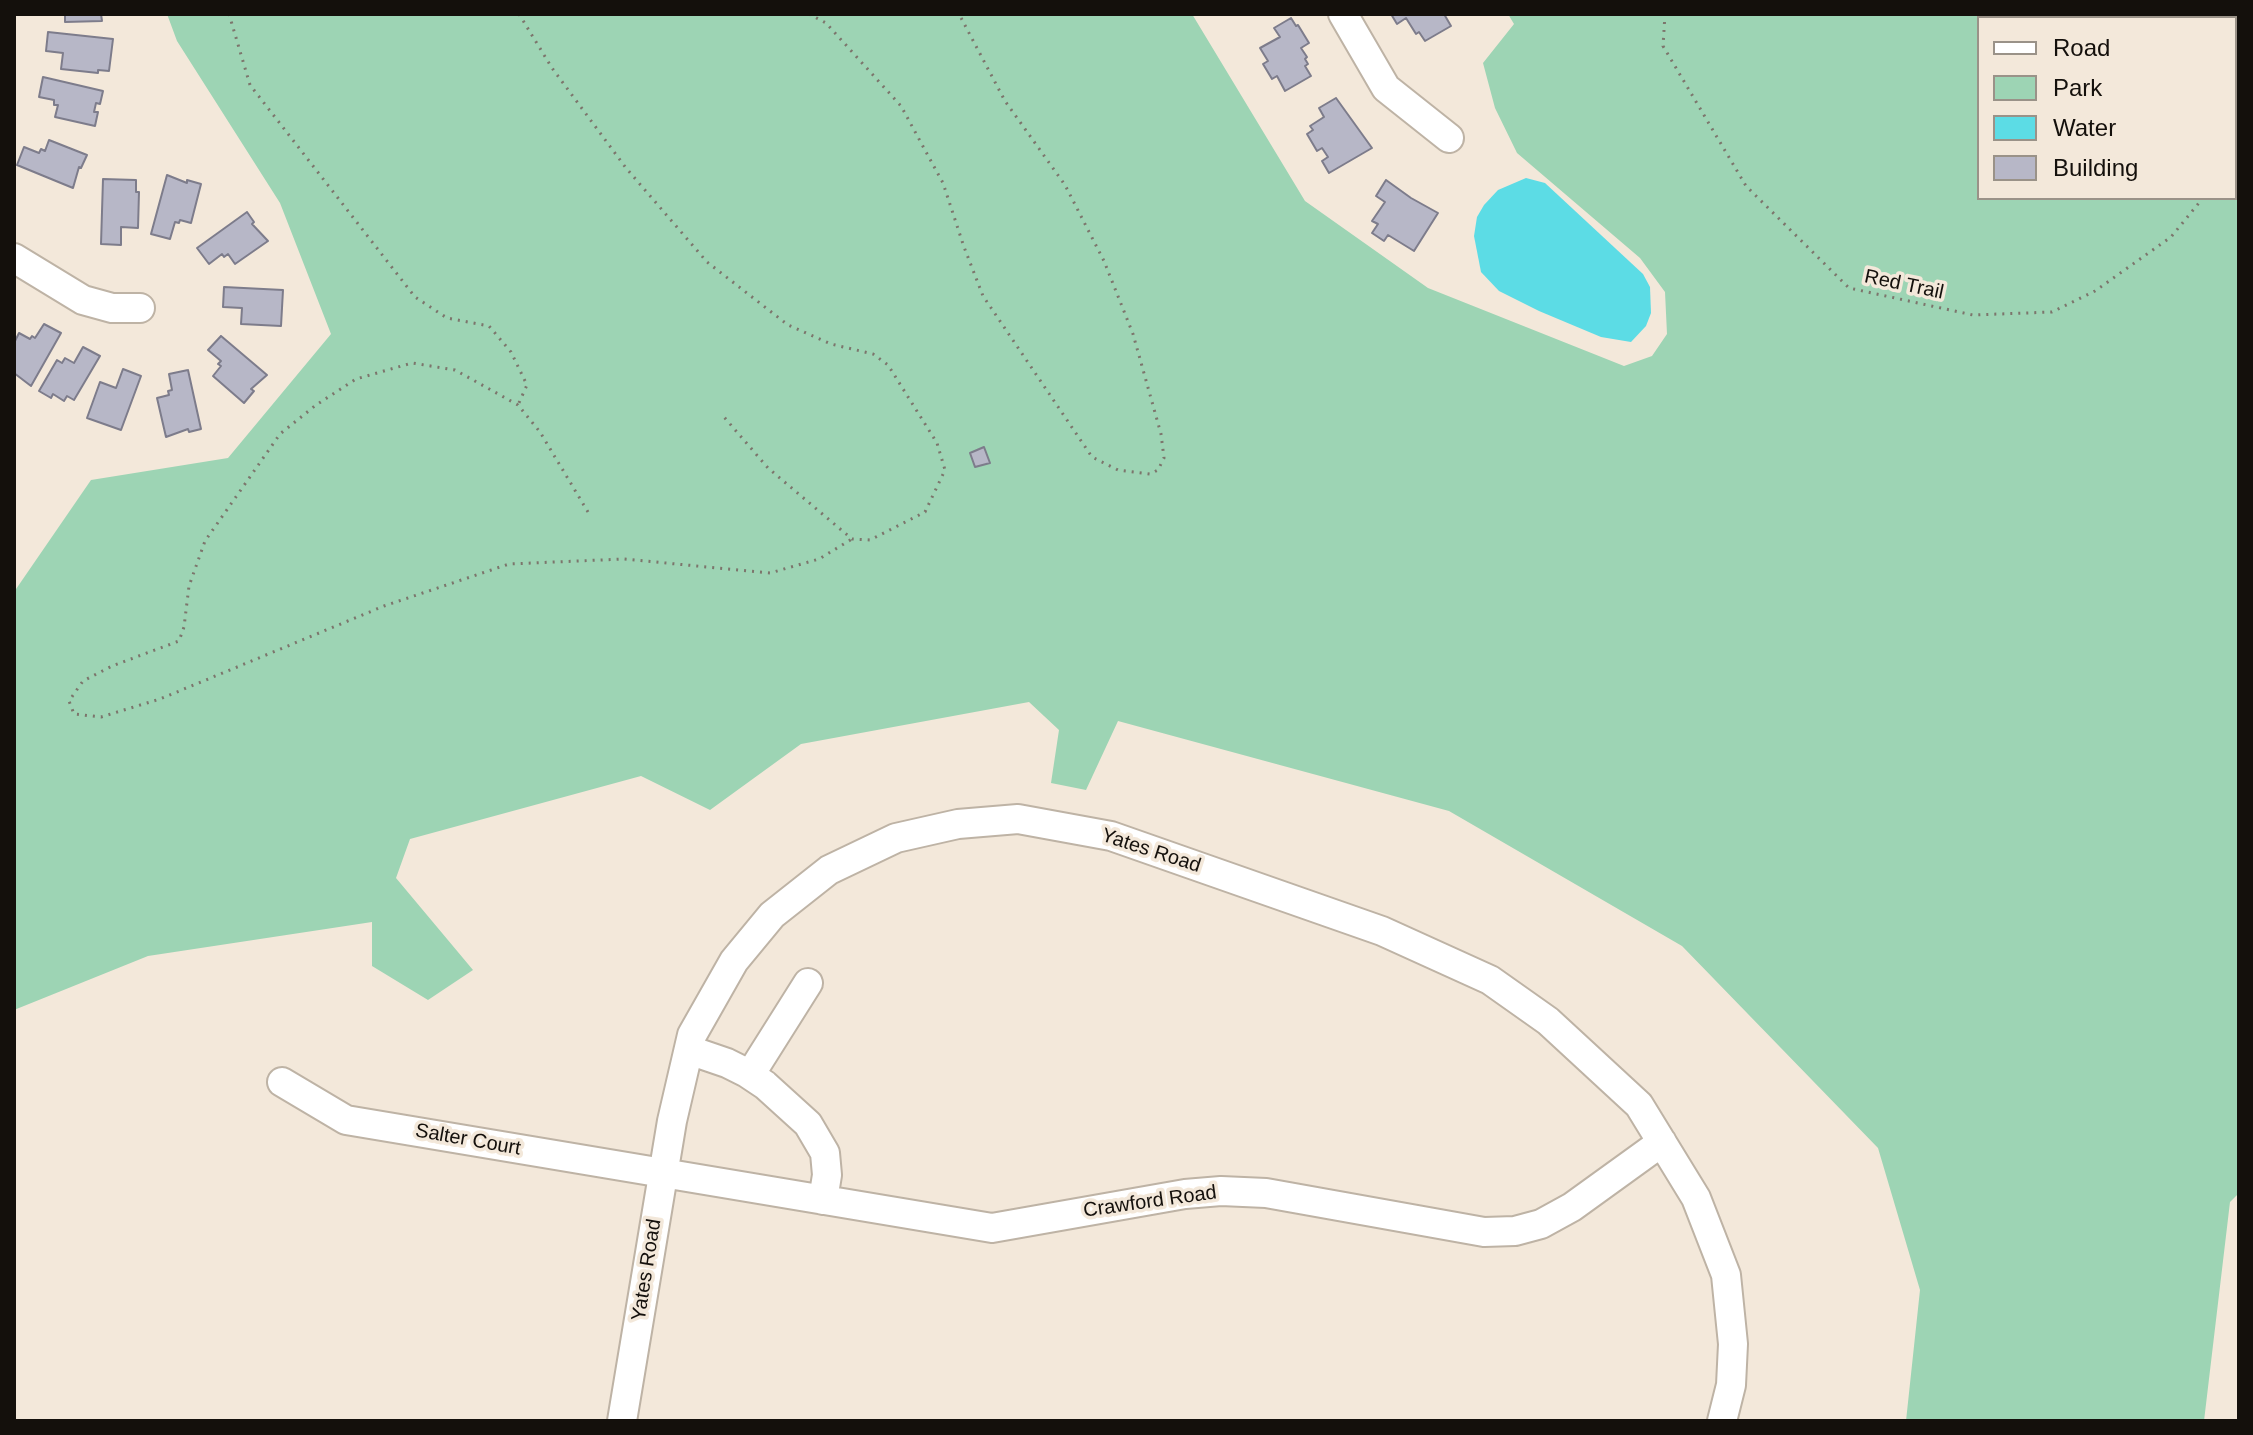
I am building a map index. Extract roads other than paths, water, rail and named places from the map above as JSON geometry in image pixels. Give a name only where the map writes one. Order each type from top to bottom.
[{"type":"street","points":[[1343,14],[1386,88],[1449,138]]},
{"type":"street","points":[[14,258],[83,300],[112,308],[140,308]]},
{"type":"street","name":"Yates Road","points":[[622,1421],[663,1173],[692,1035],[734,961],[772,915],[829,870],[896,838],[958,824],[1018,819],[1111,836],[1382,931],[1490,980],[1548,1021],[1639,1105],[1696,1198],[1726,1275],[1733,1344],[1731,1385],[1722,1421]]},
{"type":"street","points":[[750,1075],[808,983]]},
{"type":"street","points":[[689,1050],[750,1075],[808,1124],[825,1153],[827,1175],[823,1200]]},
{"type":"street","name":"Salter Court","points":[[282,1082],[346,1120],[663,1173]]},
{"type":"street","name":"Crawford Road","points":[[663,1173],[992,1228],[1185,1194],[1221,1191],[1266,1193],[1484,1232],[1515,1231],[1541,1224],[1572,1207],[1662,1142]]},
{"type":"water","points":[[1526,178],[1545,183],[1643,274],[1650,287],[1651,313],[1646,326],[1631,342],[1601,337],[1539,311],[1499,291],[1481,272],[1474,236],[1477,217],[1498,190]]}]
